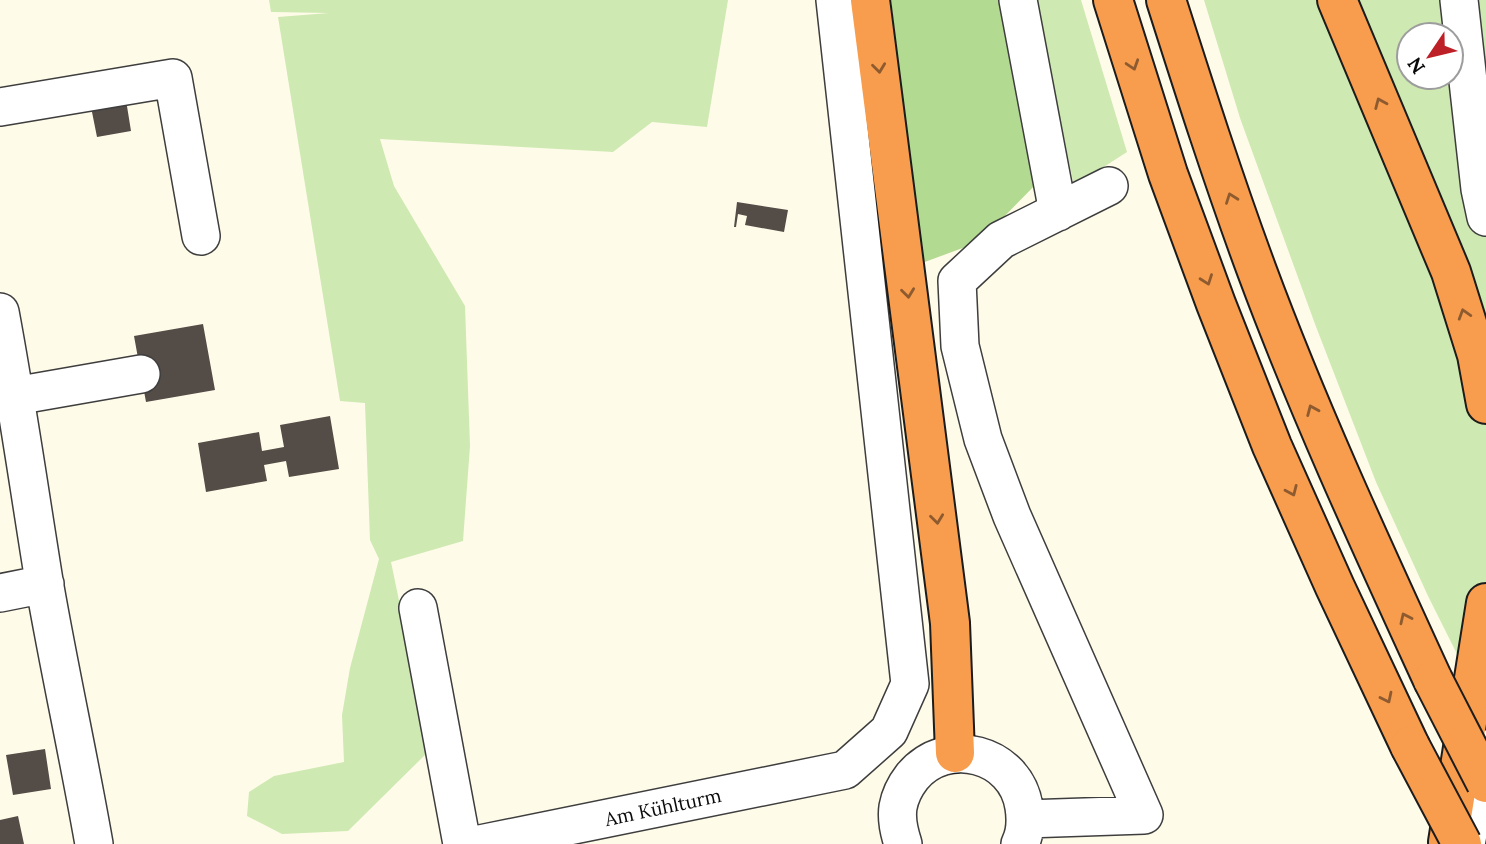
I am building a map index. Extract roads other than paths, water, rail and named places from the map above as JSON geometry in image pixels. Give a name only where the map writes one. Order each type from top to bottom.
[{"type":"highway","points":[[870,0],[950,622],[955,753]]},
{"type":"highway","points":[[1113,0],[1168,174],[1272,446],[1410,746],[1464,844]]},
{"type":"highway","points":[[1166,0],[1208,133],[1258,273],[1312,410],[1433,680],[1486,783]]},
{"type":"highway","points":[[1337,0],[1451,272],[1477,355],[1486,404]]},
{"type":"highway","points":[[1448,844],[1486,603]]},
{"type":"street","name":"Am Kühlturm","points":[[480,844],[845,769],[889,731],[910,684],[835,0]]},
{"type":"street","points":[[1018,0],[1058,212]]},
{"type":"street","points":[[1459,0],[1480,189],[1486,217]]},
{"type":"street","points":[[0,107],[173,78],[201,236]]},
{"type":"street","points":[[903,844],[898,825],[898,805],[905,786],[926,764],[955,753],[976,755],[996,763],[1013,778],[1023,797],[1023,831],[1144,815],[1012,516],[983,439],[960,346],[957,281],[1001,240],[1109,186]]},
{"type":"street","points":[[0,312],[45,584],[94,844]]},
{"type":"street","points":[[15,396],[141,374]]},
{"type":"street","points":[[0,593],[45,584]]},
{"type":"street","points":[[418,608],[461,844]]},
{"type":"street","points":[[1464,844],[1486,743]]}]
